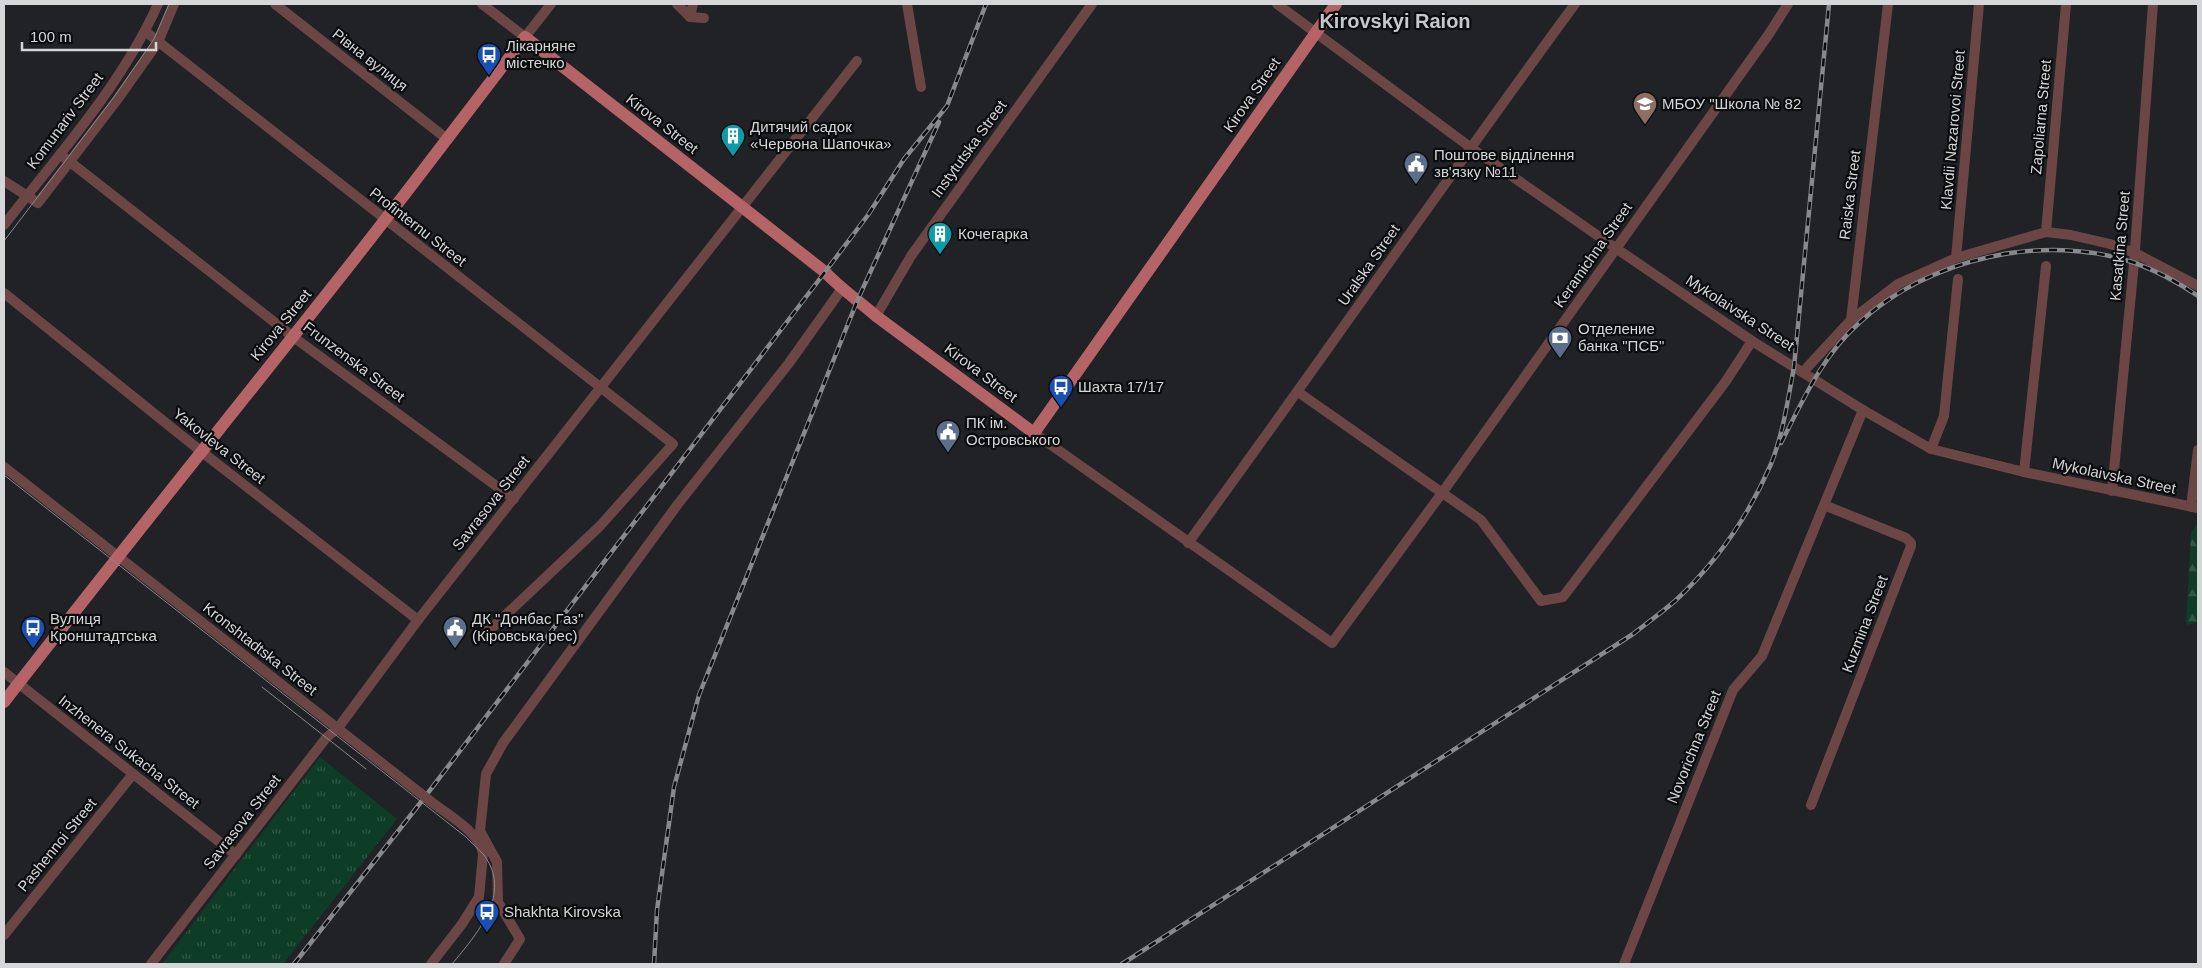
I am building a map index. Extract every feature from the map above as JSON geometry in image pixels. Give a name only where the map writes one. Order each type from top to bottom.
[{"type":"main road","name":"Kirova Street","points":[[4,702],[116,556],[202,452],[525,37],[825,272],[841,290],[858,299],[876,316],[1034,432],[1336,4]]},
{"type":"street","name":"Komunariv Street","points":[[4,225],[108,92],[146,32],[158,4]]},
{"type":"street","name":"Komunariv Street","points":[[27,195],[38,203],[117,100],[158,42],[174,4]]},
{"type":"street","name":"Рівна вулиця","points":[[275,4],[447,139]]},
{"type":"street","points":[[482,4],[525,37],[551,4]]},
{"type":"street","points":[[676,4],[690,17],[704,18]]},
{"type":"street","points":[[690,17],[692,4]]},
{"type":"street","points":[[908,4],[921,87]]},
{"type":"street","name":"Instytutska Street","points":[[876,316],[910,256],[1092,4]]},
{"type":"street","points":[[1277,4],[1316,33]]},
{"type":"street","name":"Uralska Street","points":[[1188,542],[1298,392],[1470,147],[1575,4]]},
{"type":"street","name":"Keramichna Street","points":[[1188,542],[1332,643],[1617,249],[1770,34],[1788,4]]},
{"type":"street","name":"Raiska Street","points":[[1850,320],[1888,4]]},
{"type":"street","name":"Klavdii Nazarovoi Street","points":[[1956,258],[1979,4]]},
{"type":"street","name":"Zapoliarna Street","points":[[2046,232],[2066,4]]},
{"type":"street","name":"Kasatkina Street","points":[[2112,491],[2135,253],[2153,4]]},
{"type":"street","name":"Profinternu Street","points":[[146,32],[673,444],[600,526],[494,626],[485,630]]},
{"type":"street","name":"Mykolaivska Street","points":[[1316,33],[1470,147],[1752,341],[1863,410],[1931,449],[2024,472],[2195,508]]},
{"type":"street","name":"Savrasova Street","points":[[151,964],[326,738],[338,728],[418,620],[857,61]]},
{"type":"street","name":"Frunzenska Street","points":[[60,154],[292,336],[514,499]]},
{"type":"street","points":[[4,181],[27,195]]},
{"type":"street","points":[[1803,372],[1850,320],[1898,284],[1956,258],[2046,232],[2071,235],[2110,244],[2135,253],[2198,286]]},
{"type":"street","points":[[2024,472],[2046,266]]},
{"type":"street","points":[[1931,449],[1944,416],[1958,279]]},
{"type":"street","points":[[504,964],[520,939],[498,902],[497,862],[480,831],[486,774],[503,743],[678,504],[789,363],[841,290]]},
{"type":"street","name":"Yakovleva Street","points":[[4,293],[202,452],[418,620]]},
{"type":"street","points":[[1298,392],[1481,520],[1541,601],[1563,596],[1726,381],[1752,341]]},
{"type":"street","name":"Novorichna Street","points":[[1624,964],[1733,690],[1762,656],[1863,410]]},
{"type":"street","points":[[1034,432],[1188,542]]},
{"type":"street","points":[[2195,508],[2198,450]]},
{"type":"street","name":"Kronshtadtska Street","points":[[4,467],[475,836],[482,848],[478,897],[462,924],[431,964]]},
{"type":"street","name":"Kuzmina Street","points":[[1810,805],[1911,546],[1911,543],[1906,538],[1824,505]]},
{"type":"street","name":"Inzhenera Sukacha Street","points":[[4,672],[236,855]]},
{"type":"street","name":"Pashennoi Street","points":[[4,935],[133,774]]},
{"type":"green space","points":[[2198,522],[2198,622],[2186,625],[2191,533]]},
{"type":"green space","points":[[320,757],[397,819],[283,964],[162,964]]},
{"type":"tram line","points":[[4,241],[114,97],[154,39],[169,4]]},
{"type":"tram line","points":[[4,475],[466,837],[483,854],[492,869],[495,884],[493,898],[481,927],[452,964]]},
{"type":"tram line","points":[[262,687],[366,769]]},
{"type":"railway","points":[[294,964],[421,802],[825,272],[868,215],[904,159],[947,106],[986,4]]},
{"type":"railway","points":[[1122,964],[1633,634],[1675,601],[1718,554],[1742,520],[1762,483],[1775,453],[1785,416],[1794,367],[1829,4]]},
{"type":"railway","points":[[654,964],[657,910],[674,787],[699,695],[858,299],[939,122]]},
{"type":"railway","points":[[1781,443],[1824,364],[1846,336],[1887,300],[1919,282],[1953,267],[1989,257],[2026,251],[2063,250],[2100,254],[2143,266],[2183,286],[2198,296]]},
{"type":"place","name":"Лікарняне містечко","points":[[489,76]]},
{"type":"place","name":"МБОУ \"Школа № 82","points":[[1645,125]]},
{"type":"place","name":"Дитячий садок «Червона Шапочка»","points":[[733,157]]},
{"type":"place","name":"Поштове відділення зв'язку №11","points":[[1416,185]]},
{"type":"place","name":"Кочегарка","points":[[940,255]]},
{"type":"place","name":"Отделение банка \"ПСБ\"","points":[[1560,359]]},
{"type":"place","name":"Шахта 17/17","points":[[1061,408]]},
{"type":"place","name":"ПК ім. Островського","points":[[948,453]]},
{"type":"place","name":"Вулиця Кронштадтська","points":[[33,649]]},
{"type":"place","name":"ДК \"Донбас Газ\" (Кіровська рес)","points":[[455,649]]},
{"type":"place","name":"Shakhta Kirovska","points":[[487,933]]},
{"type":"district","name":"Kirovskyi Raion","points":[[1395,21]]}]
